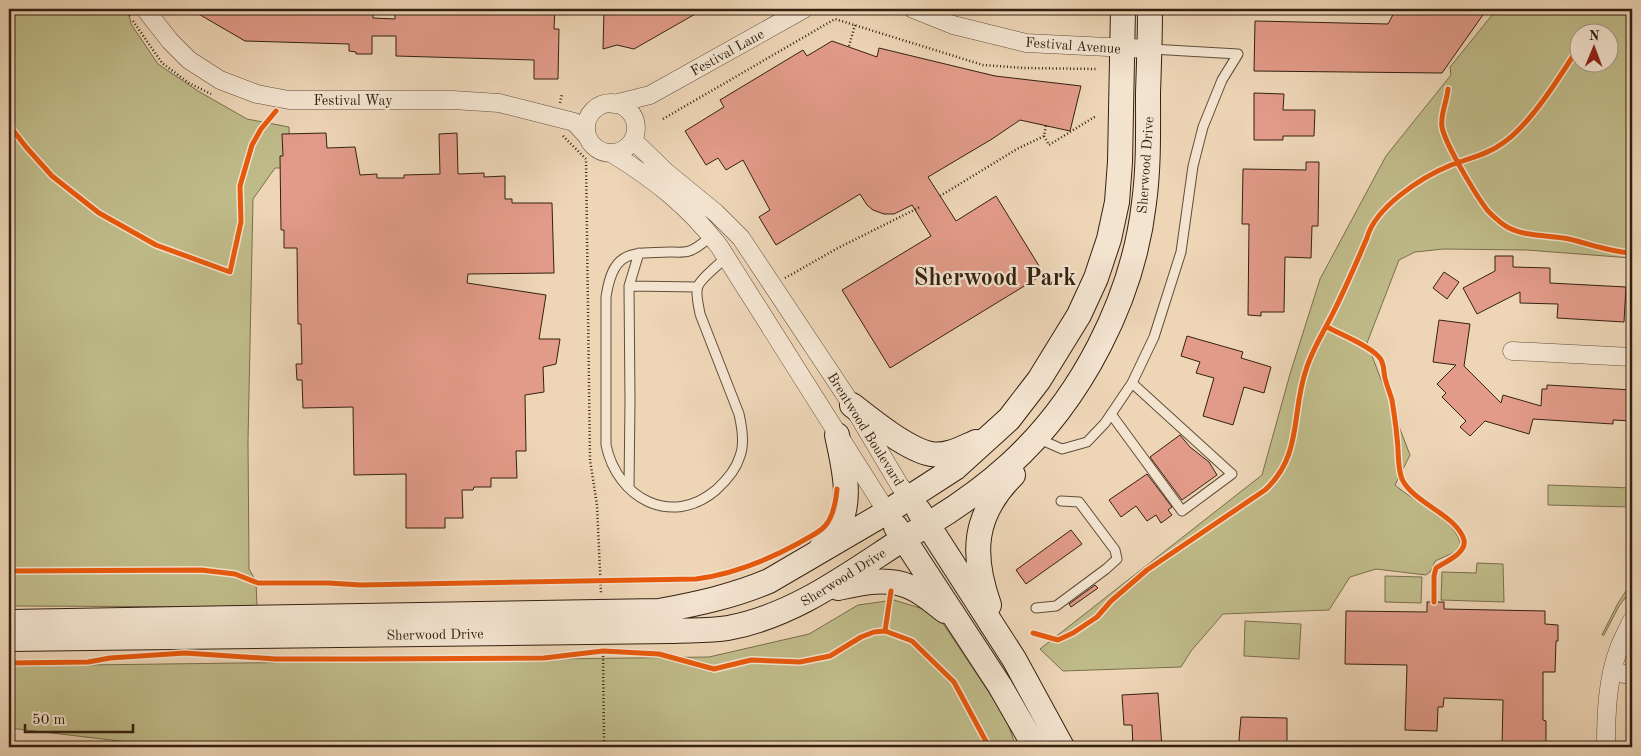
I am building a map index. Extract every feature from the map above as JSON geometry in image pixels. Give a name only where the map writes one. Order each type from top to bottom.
[{"type":"main road","name":"Sherwood Drive","points":[[9,640],[671,631],[727,628],[756,621],[794,607],[822,592],[895,525],[910,498],[955,468],[1009,419],[1039,380],[1079,315],[1096,278],[1109,239],[1117,202],[1120,162],[1123,9]]},
{"type":"main road","name":"Sherwood Drive","points":[[9,622],[659,611],[712,601],[750,590],[815,555],[895,525],[928,525],[1008,466],[1037,438],[1071,394],[1100,344],[1115,313],[1128,278],[1144,205],[1148,161],[1150,9]]},
{"type":"main road","points":[[852,405],[875,423],[911,446],[931,454],[951,453],[992,436]]},
{"type":"main road","points":[[815,555],[836,529],[845,505],[844,469],[837,435]]},
{"type":"main road","points":[[1001,640],[979,574],[978,543],[988,506],[999,490],[1022,466],[1037,438]]},
{"type":"main road","name":"Brentwood Boulevard","points":[[910,498],[1001,640],[1032,691],[1062,747]]},
{"type":"main road","points":[[756,621],[812,578],[895,525]]},
{"type":"main road","name":"Brentwood Boulevard","points":[[895,525],[1000,686],[1035,747]]},
{"type":"main road","points":[[822,592],[868,581],[901,584],[910,586],[957,620]]},
{"type":"street","name":"Festival Way","points":[[145,9],[170,41],[189,60],[220,80],[257,94],[288,100],[453,100],[499,103],[574,122],[586,135]]},
{"type":"street","name":"Festival Lane","points":[[614,104],[650,95],[804,9]]},
{"type":"street","name":"Festival Avenue","points":[[913,9],[953,25],[1026,43],[1149,49]]},
{"type":"street","points":[[634,132],[628,110],[622,106],[614,104],[599,106],[587,118],[586,135],[590,143],[604,153],[613,154],[621,152],[628,147],[650,95]]},
{"type":"street","name":"Brentwood Boulevard","points":[[634,132],[666,172],[716,213],[741,238],[852,405],[900,486],[910,498]]},
{"type":"street","name":"Brentwood Boulevard","points":[[613,154],[656,182],[691,212],[711,236],[895,525]]},
{"type":"street","points":[[1512,350],[1632,357]]},
{"type":"street","points":[[1606,747],[1606,707],[1612,672],[1619,648],[1632,620]]},
{"type":"street","points":[[1612,672],[1632,675]]},
{"type":"lane","points":[[1037,438],[1062,448],[1087,442],[1105,423],[1132,383],[1154,337],[1181,252],[1192,166],[1203,127],[1222,80],[1238,54],[1149,49]]},
{"type":"lane","points":[[711,236],[690,251],[629,255],[614,270],[608,284],[606,297],[606,445],[608,458],[628,488],[647,502],[681,508],[698,502],[724,483],[735,468],[741,455],[742,429],[739,414],[700,314],[697,287],[726,257]]},
{"type":"lane","points":[[628,488],[630,401],[629,286],[639,253]]},
{"type":"lane","points":[[629,286],[697,287]]},
{"type":"lane","points":[[1111,414],[1182,511],[1232,474],[1132,383]]},
{"type":"lane","points":[[1036,608],[1056,606],[1117,559],[1115,550],[1079,502],[1061,501]]},
{"type":"path","points":[[664,118],[835,19],[983,65],[1024,68],[1097,69]]},
{"type":"path","points":[[848,46],[855,25]]},
{"type":"path","points":[[556,116],[558,132],[586,158],[590,460],[598,505],[601,596]]},
{"type":"path","points":[[1046,126],[1044,136],[1049,145],[1096,116]]},
{"type":"path","points":[[940,196],[1017,149],[1044,136]]},
{"type":"path","points":[[784,279],[838,248],[920,207]]},
{"type":"path","points":[[590,581],[609,581]]},
{"type":"path","points":[[602,642],[604,747]]},
{"type":"path","points":[[594,652],[612,652]]},
{"type":"shaded area","points":[[9,9],[128,9],[131,24],[158,64],[198,91],[247,119],[289,127],[290,168],[275,168],[253,199],[248,441],[249,569],[256,581],[257,607],[9,606]]},
{"type":"shaded area","points":[[1497,9],[1632,9],[1631,258],[1527,250],[1443,249],[1415,252],[1399,260],[1367,343],[1410,455],[1395,485],[1434,512],[1452,528],[1461,546],[1455,552],[1435,561],[1431,571],[1426,575],[1376,569],[1350,577],[1329,610],[1223,614],[1191,651],[1181,667],[1063,671],[1040,649],[1262,475],[1290,374],[1320,279],[1386,156],[1451,75],[1450,67]]},
{"type":"shaded area","points":[[1548,485],[1632,488],[1632,507],[1548,505]]},
{"type":"shaded area","points":[[1477,563],[1503,564],[1504,602],[1441,600],[1442,572],[1476,573]]},
{"type":"shaded area","points":[[1385,576],[1422,577],[1421,603],[1385,602]]},
{"type":"shaded area","points":[[1632,582],[1632,589],[1619,606],[1604,635],[1602,635],[1618,603]]},
{"type":"shaded area","points":[[894,600],[936,613],[1006,718],[1016,747],[171,747],[9,728],[9,666],[709,657],[809,634],[858,605]]},
{"type":"shaded area","points":[[1245,621],[1301,624],[1299,659],[1244,656]]},
{"type":"building","points":[[190,9],[373,9],[373,18],[395,19],[395,9],[555,9],[554,29],[559,29],[558,79],[534,79],[534,60],[396,56],[396,36],[372,36],[372,54],[356,54],[356,52],[349,51],[349,44],[245,41]]},
{"type":"building","points":[[604,9],[704,9],[634,49],[617,45],[603,49]]},
{"type":"building","points":[[1396,9],[1487,9],[1442,73],[1254,71],[1255,21],[1388,24]]},
{"type":"building","points":[[832,41],[877,57],[879,48],[995,76],[1081,86],[1070,131],[1020,120],[928,177],[956,221],[996,196],[1044,274],[890,368],[842,290],[931,236],[912,205],[894,214],[884,214],[873,210],[867,205],[860,194],[776,245],[759,217],[770,210],[743,160],[726,170],[718,158],[706,165],[685,131],[724,107],[720,100],[803,50],[807,56]]},
{"type":"building","points":[[1254,93],[1284,94],[1283,110],[1315,110],[1314,136],[1283,136],[1283,140],[1254,140]]},
{"type":"building","points":[[326,133],[327,148],[355,147],[360,175],[377,174],[377,178],[404,178],[404,175],[440,174],[439,134],[457,133],[458,174],[484,173],[484,177],[505,176],[505,199],[512,199],[512,203],[552,203],[554,273],[468,274],[467,283],[546,295],[539,339],[560,339],[556,364],[543,367],[544,392],[525,395],[526,451],[516,451],[517,478],[491,478],[491,487],[474,487],[473,490],[462,490],[463,518],[445,518],[445,528],[406,528],[406,474],[354,475],[353,407],[303,408],[302,380],[297,380],[296,364],[302,364],[301,324],[298,324],[297,248],[284,248],[284,230],[281,230],[280,156],[283,156],[282,134]]},
{"type":"building","points":[[1306,162],[1319,162],[1318,226],[1312,226],[1311,258],[1285,257],[1284,312],[1261,312],[1261,316],[1248,315],[1249,224],[1242,224],[1243,169],[1306,170]]},
{"type":"building","points":[[1495,256],[1513,256],[1513,267],[1550,268],[1550,283],[1626,287],[1624,322],[1557,318],[1558,304],[1520,303],[1520,292],[1477,314],[1463,288],[1495,271]]},
{"type":"building","points":[[1444,272],[1459,282],[1447,299],[1433,288]]},
{"type":"building","points":[[1439,320],[1470,324],[1464,366],[1501,403],[1503,395],[1541,406],[1542,389],[1547,389],[1547,385],[1632,390],[1632,421],[1613,420],[1613,424],[1533,419],[1529,434],[1485,421],[1470,436],[1460,427],[1466,421],[1442,397],[1446,393],[1437,384],[1456,365],[1433,362]]},
{"type":"building","points":[[1187,336],[1243,352],[1241,358],[1271,367],[1264,393],[1244,387],[1233,425],[1203,416],[1214,378],[1196,373],[1200,362],[1181,356]]},
{"type":"building","points":[[1180,435],[1190,447],[1209,462],[1217,475],[1182,500],[1150,457]]},
{"type":"building","points":[[1147,474],[1172,507],[1168,510],[1172,515],[1161,523],[1156,515],[1147,521],[1136,506],[1121,517],[1109,500]]},
{"type":"building","points":[[1071,530],[1082,544],[1026,584],[1016,570]]},
{"type":"building","points":[[1095,585],[1098,588],[1071,607],[1069,604]]},
{"type":"building","points":[[1427,602],[1444,602],[1444,609],[1545,611],[1545,624],[1558,625],[1555,672],[1543,672],[1543,720],[1546,721],[1546,747],[1502,747],[1503,700],[1444,698],[1443,707],[1438,707],[1437,731],[1405,730],[1407,665],[1345,664],[1346,611],[1427,612]]},
{"type":"building","points":[[1158,693],[1162,747],[1133,747],[1132,725],[1124,725],[1122,695]]},
{"type":"building","points":[[1241,717],[1287,718],[1287,747],[1241,747],[1239,739]]},
{"type":"cycle path","points":[[1033,633],[1058,640],[1073,633],[1097,617],[1111,601],[1147,570],[1265,490],[1277,477],[1291,448],[1301,386],[1312,355],[1343,293],[1372,226],[1379,215],[1401,194],[1439,170],[1491,151],[1503,143],[1534,112],[1568,64]]},
{"type":"cycle path","points":[[1448,89],[1442,118],[1444,135],[1469,183],[1495,218],[1509,228],[1523,233],[1569,239],[1632,253]]},
{"type":"cycle path","points":[[9,125],[52,176],[99,213],[156,245],[230,272],[241,222],[240,186],[252,145],[261,129],[276,111]]},
{"type":"cycle path","points":[[1327,327],[1362,345],[1381,359],[1392,400],[1399,469],[1402,479],[1415,495],[1453,523],[1460,531],[1464,540],[1464,545],[1459,553],[1436,568],[1434,576],[1434,602]]},
{"type":"cycle path","points":[[9,571],[201,570],[235,574],[258,583],[361,585],[696,579],[723,574],[749,566],[787,550],[816,533],[825,526],[830,518],[837,489]]},
{"type":"cycle path","points":[[9,663],[88,662],[110,658],[185,653],[276,659],[363,659],[544,658],[603,651],[659,654],[714,669],[751,660],[800,662],[830,656],[861,637],[874,632],[885,631],[891,591]]},
{"type":"cycle path","points":[[885,631],[912,641],[954,682],[989,747]]},
{"type":"district","name":"Sherwood Park","points":[[995,277]]}]
